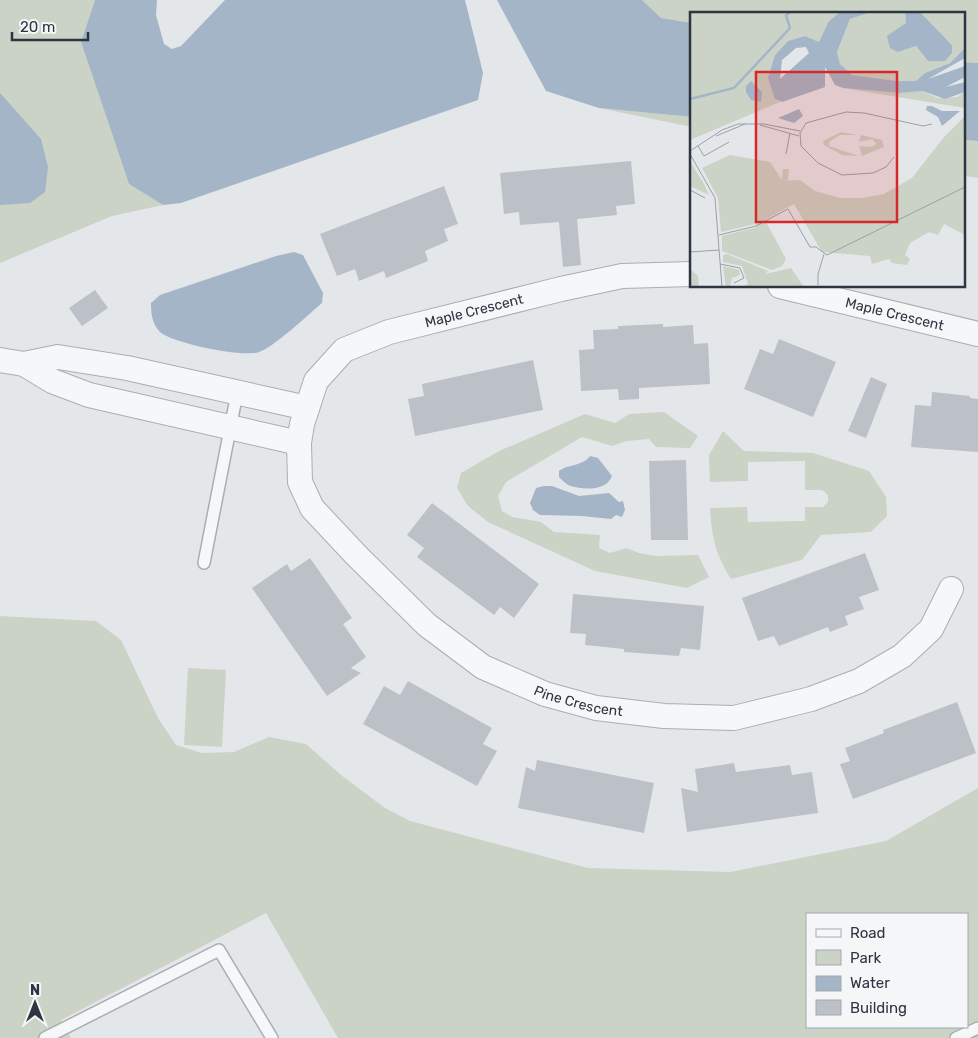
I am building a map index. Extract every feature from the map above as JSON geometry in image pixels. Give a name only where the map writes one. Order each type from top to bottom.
[{"type":"street","name":"Maple Crescent","points":[[303,425],[316,381],[344,350],[389,332],[622,276],[690,274]]},
{"type":"street","name":"Maple Crescent","points":[[788,288],[978,334]]},
{"type":"street","points":[[0,360],[24,364],[58,357],[126,368],[237,393],[303,425]]},
{"type":"street","points":[[24,364],[52,381],[90,395],[231,428],[303,425]]},
{"type":"street","name":"Pine Crescent","points":[[303,425],[300,482],[312,508],[427,625],[483,667],[544,694],[596,708],[664,716],[734,718],[811,699],[859,681],[902,656],[931,629],[951,589]]},
{"type":"lane","points":[[204,563],[237,393]]},
{"type":"lane","points":[[45,1038],[220,950],[272,1038]]},
{"type":"lane","points":[[956,1038],[978,1028]]},
{"type":"green space","points":[[0,0],[95,0],[81,42],[129,184],[163,205],[112,216],[0,263]]},
{"type":"green space","points":[[642,0],[978,0],[978,63],[966,62],[966,12],[690,12],[690,23],[661,18]]},
{"type":"green space","points":[[599,108],[690,117],[690,127]]},
{"type":"green space","points":[[966,140],[978,141],[978,178],[966,176]]},
{"type":"green space","points":[[664,412],[698,436],[690,448],[656,447],[649,439],[627,441],[612,446],[582,437],[506,482],[498,496],[502,511],[512,517],[541,522],[554,532],[600,535],[599,548],[610,553],[626,548],[656,556],[698,555],[709,577],[687,588],[595,571],[488,522],[468,506],[457,488],[461,473],[499,451],[585,414],[615,423],[629,414]]},
{"type":"green space","points":[[723,431],[744,451],[813,453],[869,471],[886,497],[887,516],[871,532],[821,535],[802,560],[731,579],[715,545],[710,508],[747,507],[748,522],[805,521],[805,507],[823,507],[828,502],[828,495],[822,490],[805,490],[805,461],[748,462],[748,481],[710,482],[709,455]]},
{"type":"green space","points":[[0,616],[96,621],[121,640],[158,718],[176,745],[202,753],[234,752],[269,737],[306,744],[341,775],[385,808],[410,821],[588,868],[730,872],[886,841],[978,788],[978,1038],[338,1038],[266,913],[61,1020],[71,1038],[0,1038]]},
{"type":"green space","points":[[188,668],[226,670],[222,747],[184,745]]},
{"type":"water","points":[[95,0],[157,0],[156,15],[164,44],[172,49],[181,46],[225,0],[465,0],[483,73],[478,100],[181,203],[163,205],[129,184],[81,42]]},
{"type":"water","points":[[497,0],[642,0],[661,18],[690,23],[690,117],[599,108],[546,91]]},
{"type":"water","points":[[966,62],[978,63],[978,141],[966,140]]},
{"type":"water","points":[[0,93],[41,139],[48,167],[45,192],[30,203],[0,205]]},
{"type":"water","points":[[294,252],[303,255],[323,293],[322,303],[291,330],[265,349],[259,352],[238,353],[192,345],[167,336],[155,326],[151,303],[160,295],[276,256]]},
{"type":"water","points":[[590,456],[598,458],[612,476],[604,485],[586,489],[580,488],[568,485],[559,477],[559,471],[584,462]]},
{"type":"water","points":[[552,486],[579,496],[609,493],[619,502],[623,501],[625,510],[622,517],[616,515],[611,519],[540,515],[533,510],[530,503],[536,488]]},
{"type":"building","points":[[631,161],[635,204],[616,206],[617,215],[577,219],[581,265],[563,267],[559,222],[520,225],[519,212],[504,214],[500,173]]},
{"type":"building","points":[[444,186],[458,224],[444,229],[448,241],[425,251],[428,261],[386,278],[384,271],[359,281],[355,269],[337,276],[320,234]]},
{"type":"building","points":[[95,290],[108,308],[82,326],[69,308]]},
{"type":"building","points":[[663,324],[663,327],[693,325],[694,344],[708,343],[710,384],[639,388],[639,399],[619,400],[618,389],[581,391],[579,350],[594,349],[593,330],[618,329],[618,326]]},
{"type":"building","points":[[779,339],[836,362],[813,417],[744,389],[760,349],[773,354]]},
{"type":"building","points":[[533,360],[543,410],[415,436],[408,399],[424,396],[422,384]]},
{"type":"building","points":[[871,377],[887,384],[866,438],[848,431]]},
{"type":"building","points":[[932,392],[970,396],[970,398],[978,399],[978,452],[911,447],[915,405],[931,406]]},
{"type":"building","points":[[686,460],[688,540],[651,540],[649,461]]},
{"type":"building","points":[[432,503],[539,584],[514,618],[500,607],[494,615],[417,557],[424,548],[407,535]]},
{"type":"building","points":[[865,553],[879,590],[859,597],[864,609],[845,616],[848,625],[830,632],[828,627],[779,646],[774,636],[758,641],[742,598]]},
{"type":"building","points":[[310,558],[352,618],[343,624],[366,657],[351,668],[361,673],[327,696],[252,588],[287,564],[291,571]]},
{"type":"building","points":[[573,594],[704,606],[700,650],[681,648],[679,656],[624,652],[624,649],[585,645],[586,634],[570,633]]},
{"type":"building","points":[[408,681],[492,728],[483,744],[497,751],[477,786],[363,724],[384,686],[400,695]]},
{"type":"building","points":[[957,702],[976,753],[853,799],[840,764],[850,761],[845,748],[884,733],[883,730]]},
{"type":"building","points":[[537,760],[654,783],[644,833],[518,808],[526,767],[535,771]]},
{"type":"building","points":[[734,763],[736,772],[790,765],[792,775],[812,772],[818,813],[687,832],[681,788],[698,792],[695,769]]}]
